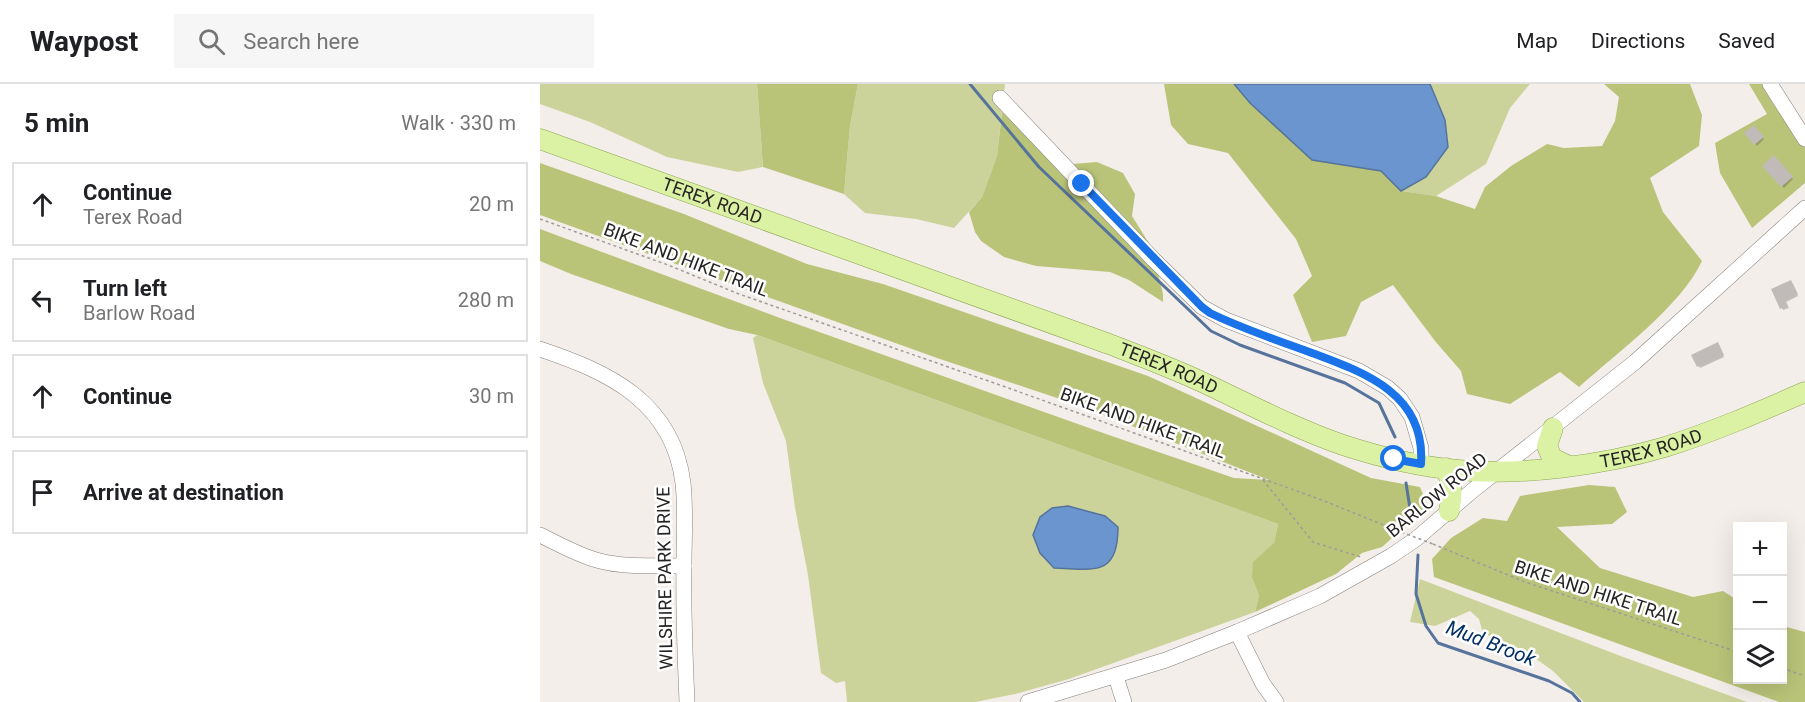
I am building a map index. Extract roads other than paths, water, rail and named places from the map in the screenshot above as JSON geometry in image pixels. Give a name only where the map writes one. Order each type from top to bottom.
[{"type":"main road","name":"TEREX ROAD","points":[[540,139],[1109,344],[1170,368],[1302,429],[1343,445],[1394,459],[1446,468],[1498,471],[1569,466],[1623,458],[1665,447],[1726,426],[1805,392]]},
{"type":"main road","points":[[1553,428],[1547,446],[1552,458],[1569,466]]},
{"type":"main road","points":[[1446,468],[1451,482],[1452,497],[1449,511]]},
{"type":"street","points":[[1770,84],[1805,140]]},
{"type":"street","name":"BARLOW ROAD","points":[[1000,98],[1154,260],[1210,313],[1359,370],[1388,388],[1400,399],[1412,417],[1419,438],[1421,464]]},
{"type":"street","name":"BARLOW ROAD","points":[[1028,702],[1116,677],[1237,633],[1304,604],[1379,564],[1416,539],[1671,331],[1805,208]]},
{"type":"street","name":"WILSHIRE PARK DRIVE","points":[[540,349],[611,378],[644,402],[658,419],[675,450],[681,469],[684,505],[687,702]]},
{"type":"street","points":[[540,535],[578,554],[600,561],[623,565],[684,566]]},
{"type":"street","points":[[1237,633],[1263,684],[1276,702]]},
{"type":"street","points":[[1116,677],[1124,702]]},
{"type":"water","points":[[1234,84],[1430,84],[1445,120],[1448,147],[1426,177],[1401,191],[1381,171],[1312,160],[1250,103]]},
{"type":"water","points":[[1068,506],[1105,516],[1118,527],[1117,543],[1108,563],[1091,569],[1054,568],[1040,553],[1033,535],[1040,517],[1052,508]]},
{"type":"waterway","points":[[970,84],[1039,167],[1211,331],[1240,345],[1345,383],[1379,403],[1395,437]]},
{"type":"waterway","name":"Mud Brook","points":[[1406,483],[1412,521]]},
{"type":"waterway","name":"Mud Brook","points":[[1418,555],[1416,594],[1426,626],[1438,643],[1549,681],[1572,693],[1580,702]]}]
